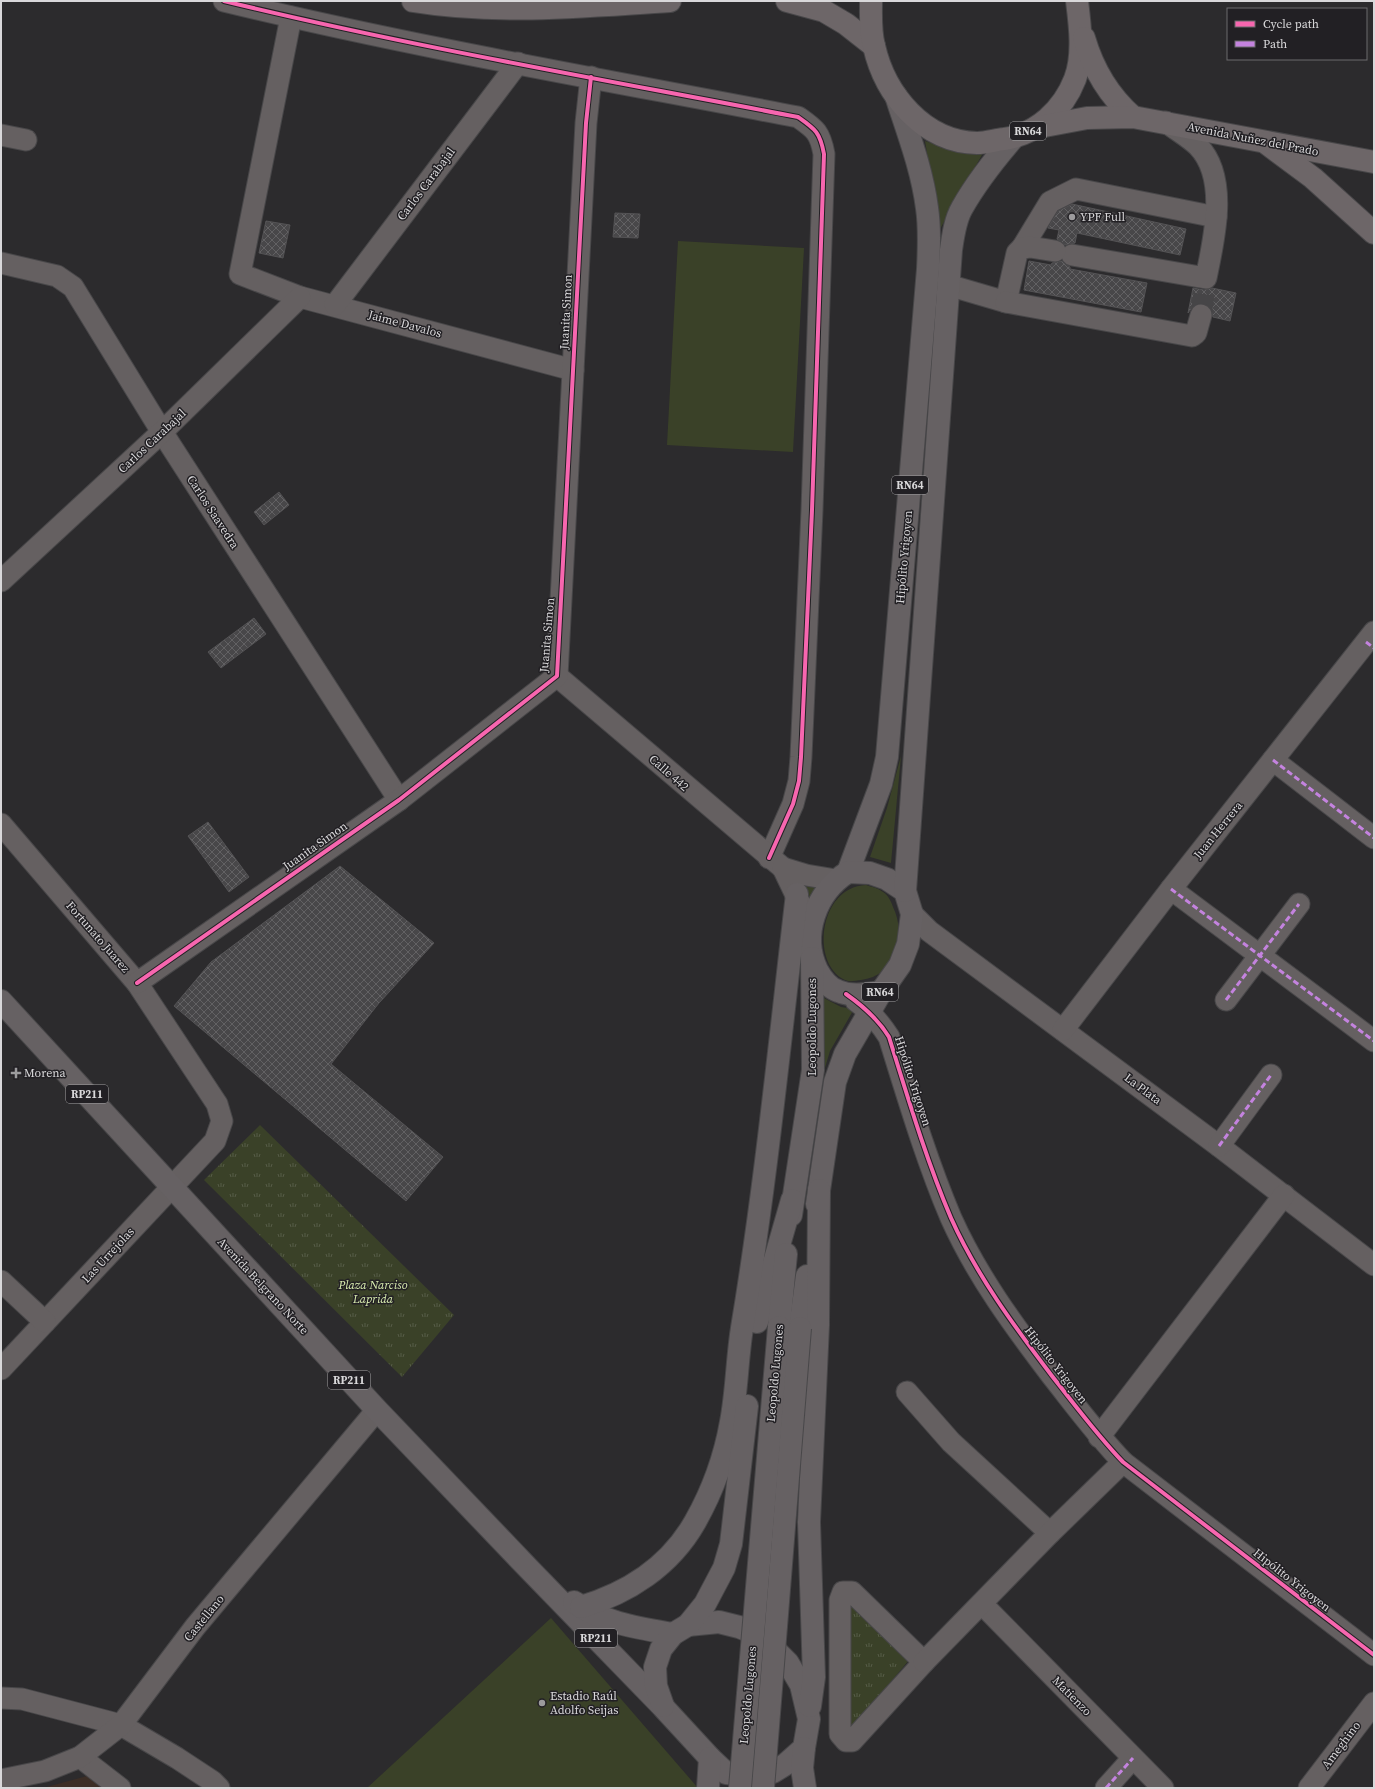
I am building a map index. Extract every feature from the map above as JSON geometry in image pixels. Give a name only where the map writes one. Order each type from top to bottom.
[{"type":"highway","points":[[413,1],[480,9],[526,9],[670,1]]},
{"type":"highway","points":[[787,1],[824,11],[846,24],[874,46]]},
{"type":"highway","name":"RN64","points":[[871,1],[871,22],[874,46],[883,72],[896,96],[917,120],[937,133],[955,140],[978,143],[1014,138],[1038,128],[1056,111],[1066,97],[1075,79],[1079,58],[1080,23],[1077,1]]},
{"type":"highway","points":[[1080,23],[1094,66],[1107,90],[1132,117]]},
{"type":"highway","name":"Avenida Nuñez del Prado","points":[[1038,128],[1087,118],[1132,117],[1166,122],[1374,162]]},
{"type":"highway","points":[[1262,140],[1313,178],[1374,233]]},
{"type":"main road","name":"Hipólito Yrigoyen","points":[[842,876],[881,784],[887,757],[928,269],[929,236],[923,187],[919,167],[896,96]]},
{"type":"main road","name":"Hipólito Yrigoyen","points":[[905,891],[948,284],[954,230],[962,208],[996,158],[1014,138]]},
{"type":"main road","points":[[842,876],[870,873],[887,879],[905,891]]},
{"type":"main road","name":"RN64","points":[[842,876],[817,908],[811,948],[820,975],[827,984],[836,991],[846,994],[862,995],[881,992],[900,965],[908,944],[912,914],[905,891]]},
{"type":"main road","points":[[581,1608],[614,1596],[638,1582],[656,1568],[680,1545],[695,1522],[711,1490],[727,1443],[742,1330],[751,1282],[769,1145],[797,894]]},
{"type":"main road","name":"Leopoldo Lugones","points":[[735,1783],[778,1327],[792,1200],[813,1070],[811,948]]},
{"type":"main road","name":"Leopoldo Lugones","points":[[763,1788],[800,1328],[835,1082],[845,1054],[881,992]]},
{"type":"main road","name":"Avenida Belgrano Norte","points":[[1,1001],[377,1410],[735,1783]]},
{"type":"main road","points":[[735,1783],[746,1776],[768,1773],[786,1764],[801,1773],[809,1719],[814,1677],[809,1528],[818,1325],[819,1190]]},
{"type":"main road","points":[[663,1707],[656,1686],[655,1667],[661,1650],[705,1604],[724,1568],[731,1544],[756,1326],[792,1200]]},
{"type":"main road","points":[[731,1421],[738,1489]]},
{"type":"main road","name":"Avenida Belgrano Norte","points":[[529,1570],[581,1608],[614,1622],[681,1630],[720,1622],[739,1627],[761,1636],[788,1663],[801,1684],[809,1719]]},
{"type":"main road","points":[[708,1788],[710,1758]]},
{"type":"street","points":[[224,1],[291,17],[591,78],[798,117],[814,129],[821,138],[824,154],[823,185],[812,510],[801,757],[799,781],[776,863]]},
{"type":"street","name":"Jaime Davalos","points":[[291,17],[240,274],[300,297],[335,305],[573,370]]},
{"type":"street","name":"Carlos Carabajal","points":[[335,305],[518,63]]},
{"type":"street","name":"Juanita Simon","points":[[137,983],[398,800],[557,676],[586,131],[591,78]]},
{"type":"street","points":[[1022,248],[1030,247],[1064,253],[1206,282],[1216,217],[1214,174],[1210,163],[1198,146],[1166,122]]},
{"type":"street","points":[[1,135],[26,140]]},
{"type":"street","points":[[1006,302],[1017,253],[1022,248],[1050,202],[1076,189],[1216,217]]},
{"type":"street","name":"Carlos Saavedra","points":[[1,263],[57,276],[73,287],[162,432],[398,800]]},
{"type":"street","points":[[948,284],[1006,302],[1192,336],[1196,333],[1201,315]]},
{"type":"street","name":"Carlos Carabajal","points":[[1,581],[162,432],[300,297]]},
{"type":"street","name":"Juan Herrera","points":[[1063,1030],[1171,889],[1273,760],[1371,640]]},
{"type":"street","name":"Calle 442","points":[[557,676],[776,863],[797,894],[804,912],[811,948]]},
{"type":"street","points":[[1273,760],[1374,838]]},
{"type":"street","name":"Fortunato Juarez","points":[[1,824],[137,983],[217,1104],[222,1121],[216,1141]]},
{"type":"street","name":"Calle 442","points":[[776,863],[806,875],[842,876]]},
{"type":"street","points":[[1171,889],[1374,1041]]},
{"type":"street","points":[[1226,1000],[1299,904]]},
{"type":"street","name":"La Plata","points":[[912,914],[929,931],[1219,1146],[1374,1265]]},
{"type":"street","name":"Hipólito Yrigoyen","points":[[846,994],[869,1012],[882,1025],[889,1038],[931,1169],[952,1219],[982,1277],[1009,1320],[1099,1437],[1124,1462],[1374,1655]]},
{"type":"street","points":[[1219,1146],[1271,1075]]},
{"type":"street","name":"Las Urrejolas","points":[[1,1369],[216,1141]]},
{"type":"street","points":[[1099,1437],[1284,1195]]},
{"type":"street","points":[[1,1281],[45,1322]]},
{"type":"street","points":[[907,1392],[951,1442],[1050,1533]]},
{"type":"street","name":"Castellano","points":[[1,1780],[45,1771],[80,1757],[121,1725],[195,1627],[377,1410]]},
{"type":"street","points":[[924,1662],[852,1592],[843,1592],[840,1600],[840,1734],[846,1740],[852,1741],[924,1662],[1050,1533],[1124,1462]]},
{"type":"street","name":"Matienzo","points":[[982,1604],[1163,1788]]},
{"type":"street","points":[[1,1698],[22,1699],[121,1725],[177,1758],[212,1781],[219,1788]]},
{"type":"street","name":"Ameghino","points":[[1309,1788],[1374,1703]]},
{"type":"street","points":[[80,1757],[120,1788]]},
{"type":"street","points":[[1106,1788],[1133,1758]]},
{"type":"shaded area","points":[[87,1776],[102,1788],[43,1788]]},
{"type":"green space","points":[[925,141],[953,150],[983,153],[940,229]]},
{"type":"green space","points":[[678,241],[804,248],[793,452],[667,445]]},
{"type":"green space","points":[[901,756],[891,863],[870,857],[887,808]]},
{"type":"green space","points":[[791,875],[818,887],[810,905]]},
{"type":"green space","points":[[866,885],[881,891],[889,898],[897,918],[899,930],[898,942],[890,963],[883,971],[873,977],[848,981],[836,974],[828,961],[824,946],[824,929],[829,913],[837,899],[850,889]]},
{"type":"green space","points":[[822,997],[841,1007],[854,1009],[830,1051],[821,1081]]},
{"type":"green space","name":"Plaza Narciso Laprida","points":[[260,1125],[454,1315],[402,1377],[204,1180]]},
{"type":"green space","points":[[855,1604],[909,1660],[850,1731],[849,1606]]},
{"type":"green space","name":"Estadio Raúl Adolfo Seijas","points":[[551,1618],[698,1788],[367,1788]]},
{"type":"building","points":[[1072,204],[1186,229],[1180,255],[1077,233],[1075,243],[1065,245],[1057,239],[1059,230],[1048,228],[1058,211]]},
{"type":"building","points":[[615,213],[640,214],[638,238],[613,237]]},
{"type":"building","points":[[266,221],[290,225],[283,258],[259,253]]},
{"type":"building","points":[[1029,261],[1051,265],[1052,263],[1062,261],[1070,267],[1070,269],[1147,283],[1141,312],[1024,290]]},
{"type":"building","points":[[1193,288],[1204,290],[1212,288],[1236,293],[1230,321],[1213,317],[1210,307],[1204,303],[1198,303],[1193,306],[1188,313]]},
{"type":"building","points":[[279,492],[289,505],[264,525],[254,512]]},
{"type":"building","points":[[254,618],[266,634],[221,668],[208,652]]},
{"type":"building","points":[[208,822],[249,877],[229,892],[188,836]]},
{"type":"building","points":[[340,866],[434,943],[379,1003],[331,1064],[443,1157],[406,1201],[174,1006],[211,962]]},
{"type":"tunnel","points":[[1201,315],[1205,287]]},
{"type":"marked path","points":[[1366,642],[1374,648]]},
{"type":"marked path","points":[[1273,760],[1374,838]]},
{"type":"marked path","points":[[1171,889],[1374,1041]]},
{"type":"marked path","points":[[1226,1000],[1299,904]]},
{"type":"marked path","points":[[1219,1146],[1271,1075]]},
{"type":"marked path","points":[[1106,1788],[1133,1758]]},
{"type":"cycle path","points":[[224,1],[295,18],[438,48],[798,117],[816,132],[821,141],[824,154],[812,510],[801,757],[799,781],[793,804],[769,858]]},
{"type":"cycle path","points":[[137,983],[399,800],[557,676],[586,123],[591,77]]},
{"type":"cycle path","points":[[846,994],[870,1013],[889,1037],[933,1173],[951,1218],[972,1260],[1010,1319],[1086,1420],[1123,1462],[1374,1655]]},
{"type":"place","name":"YPF Full","points":[[1072,217]]},
{"type":"place","name":"Morena","points":[[16,1073]]},
{"type":"place","name":"Estadio Raúl Adolfo Seijas","points":[[542,1703]]}]
